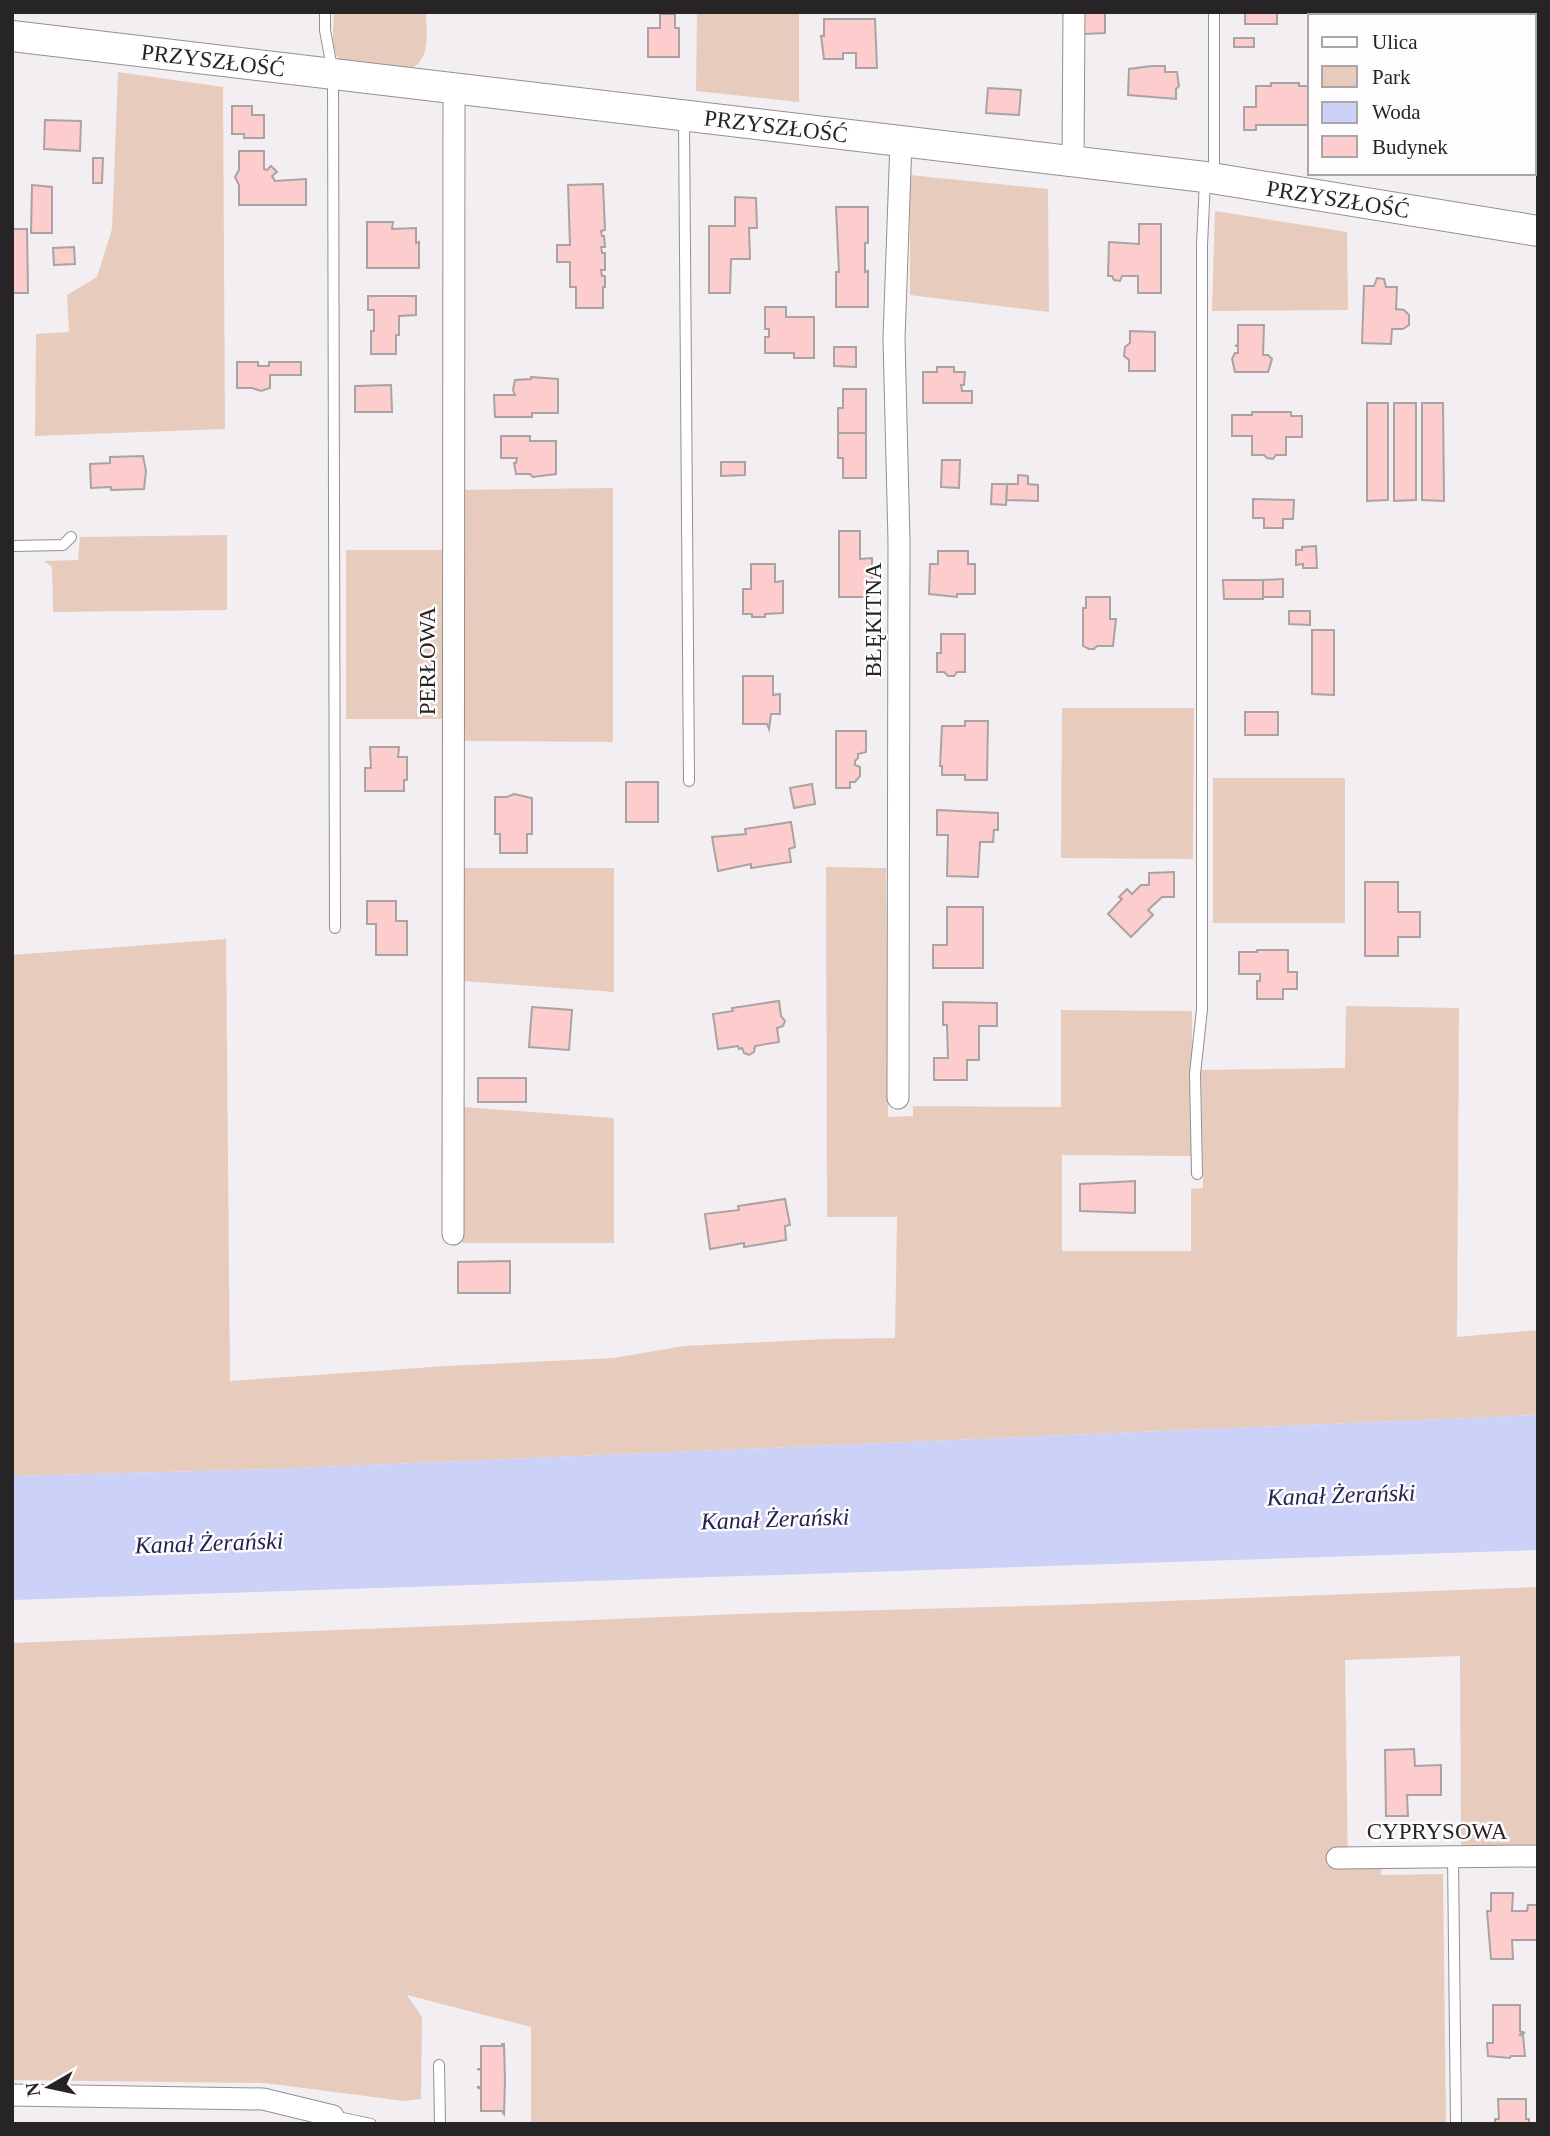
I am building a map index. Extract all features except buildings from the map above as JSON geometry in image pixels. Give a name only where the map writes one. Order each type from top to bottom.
[{"type":"street","points":[[1073,162],[1074,12]]},
{"type":"street","name":"PRZYSZŁOŚĆ","points":[[12,36],[1210,178],[1538,232]]},
{"type":"street","name":"PERŁOWA","points":[[453,1234],[454,89]]},
{"type":"street","name":"BŁĘKITNA","points":[[898,1098],[899,541],[894,339],[901,141]]},
{"type":"street","name":"CYPRYSOWA","points":[[1337,1858],[1538,1856]]},
{"type":"street","points":[[12,2095],[263,2099],[333,2120]]},
{"type":"lane","points":[[325,12],[325,30],[333,74],[335,928]]},
{"type":"lane","points":[[1197,1174],[1195,1074],[1202,1009],[1202,245],[1210,178],[1214,12]]},
{"type":"lane","points":[[684,115],[689,781]]},
{"type":"lane","points":[[12,546],[63,545],[71,537]]},
{"type":"lane","points":[[1453,1857],[1456,2124]]},
{"type":"lane","points":[[439,2066],[440,2124]]},
{"type":"lane","points":[[333,2120],[371,2124]]},
{"type":"green space","points":[[334,12],[426,12],[426,44],[422,58],[411,69],[341,61],[334,45]]},
{"type":"green space","points":[[697,12],[799,12],[799,102],[696,91]]},
{"type":"green space","points":[[118,72],[223,87],[225,429],[35,436],[36,334],[69,332],[67,295],[97,277],[112,229]]},
{"type":"green space","points":[[910,175],[1048,189],[1049,312],[910,295]]},
{"type":"green space","points":[[1215,211],[1347,232],[1348,310],[1212,311]]},
{"type":"green space","points":[[613,488],[613,742],[463,741],[459,490]]},
{"type":"green space","points":[[227,535],[227,610],[53,612],[52,567],[44,561],[78,560],[80,537]]},
{"type":"green space","points":[[346,550],[447,550],[447,719],[346,719]]},
{"type":"green space","points":[[1062,708],[1194,708],[1193,859],[1061,858]]},
{"type":"green space","points":[[1213,778],[1345,778],[1345,923],[1213,923]]},
{"type":"green space","points":[[826,867],[886,868],[888,1117],[913,1116],[913,1106],[1061,1107],[1061,1010],[1192,1011],[1192,1156],[1062,1155],[1062,1251],[1191,1251],[1191,1189],[1203,1188],[1201,1070],[1345,1068],[1346,1006],[1459,1008],[1457,1337],[1538,1330],[1538,1415],[273,1469],[12,1476],[12,955],[226,939],[230,1381],[613,1358],[684,1346],[895,1338],[897,1217],[827,1217]]},
{"type":"green space","points":[[462,868],[614,868],[614,992],[462,981]]},
{"type":"green space","points":[[463,1107],[614,1118],[614,1243],[462,1243]]},
{"type":"green space","points":[[1538,1587],[1538,1850],[1461,1851],[1460,1656],[1345,1660],[1348,1868],[1382,1866],[1381,1875],[1443,1874],[1446,2124],[531,2124],[531,2027],[407,1995],[422,2017],[421,2099],[404,2101],[265,2083],[12,2080],[12,1643],[739,1614]]},
{"type":"water","name":"Kanał Żerański","points":[[1538,1415],[1538,1550],[12,1600],[12,1476],[273,1469]]}]
